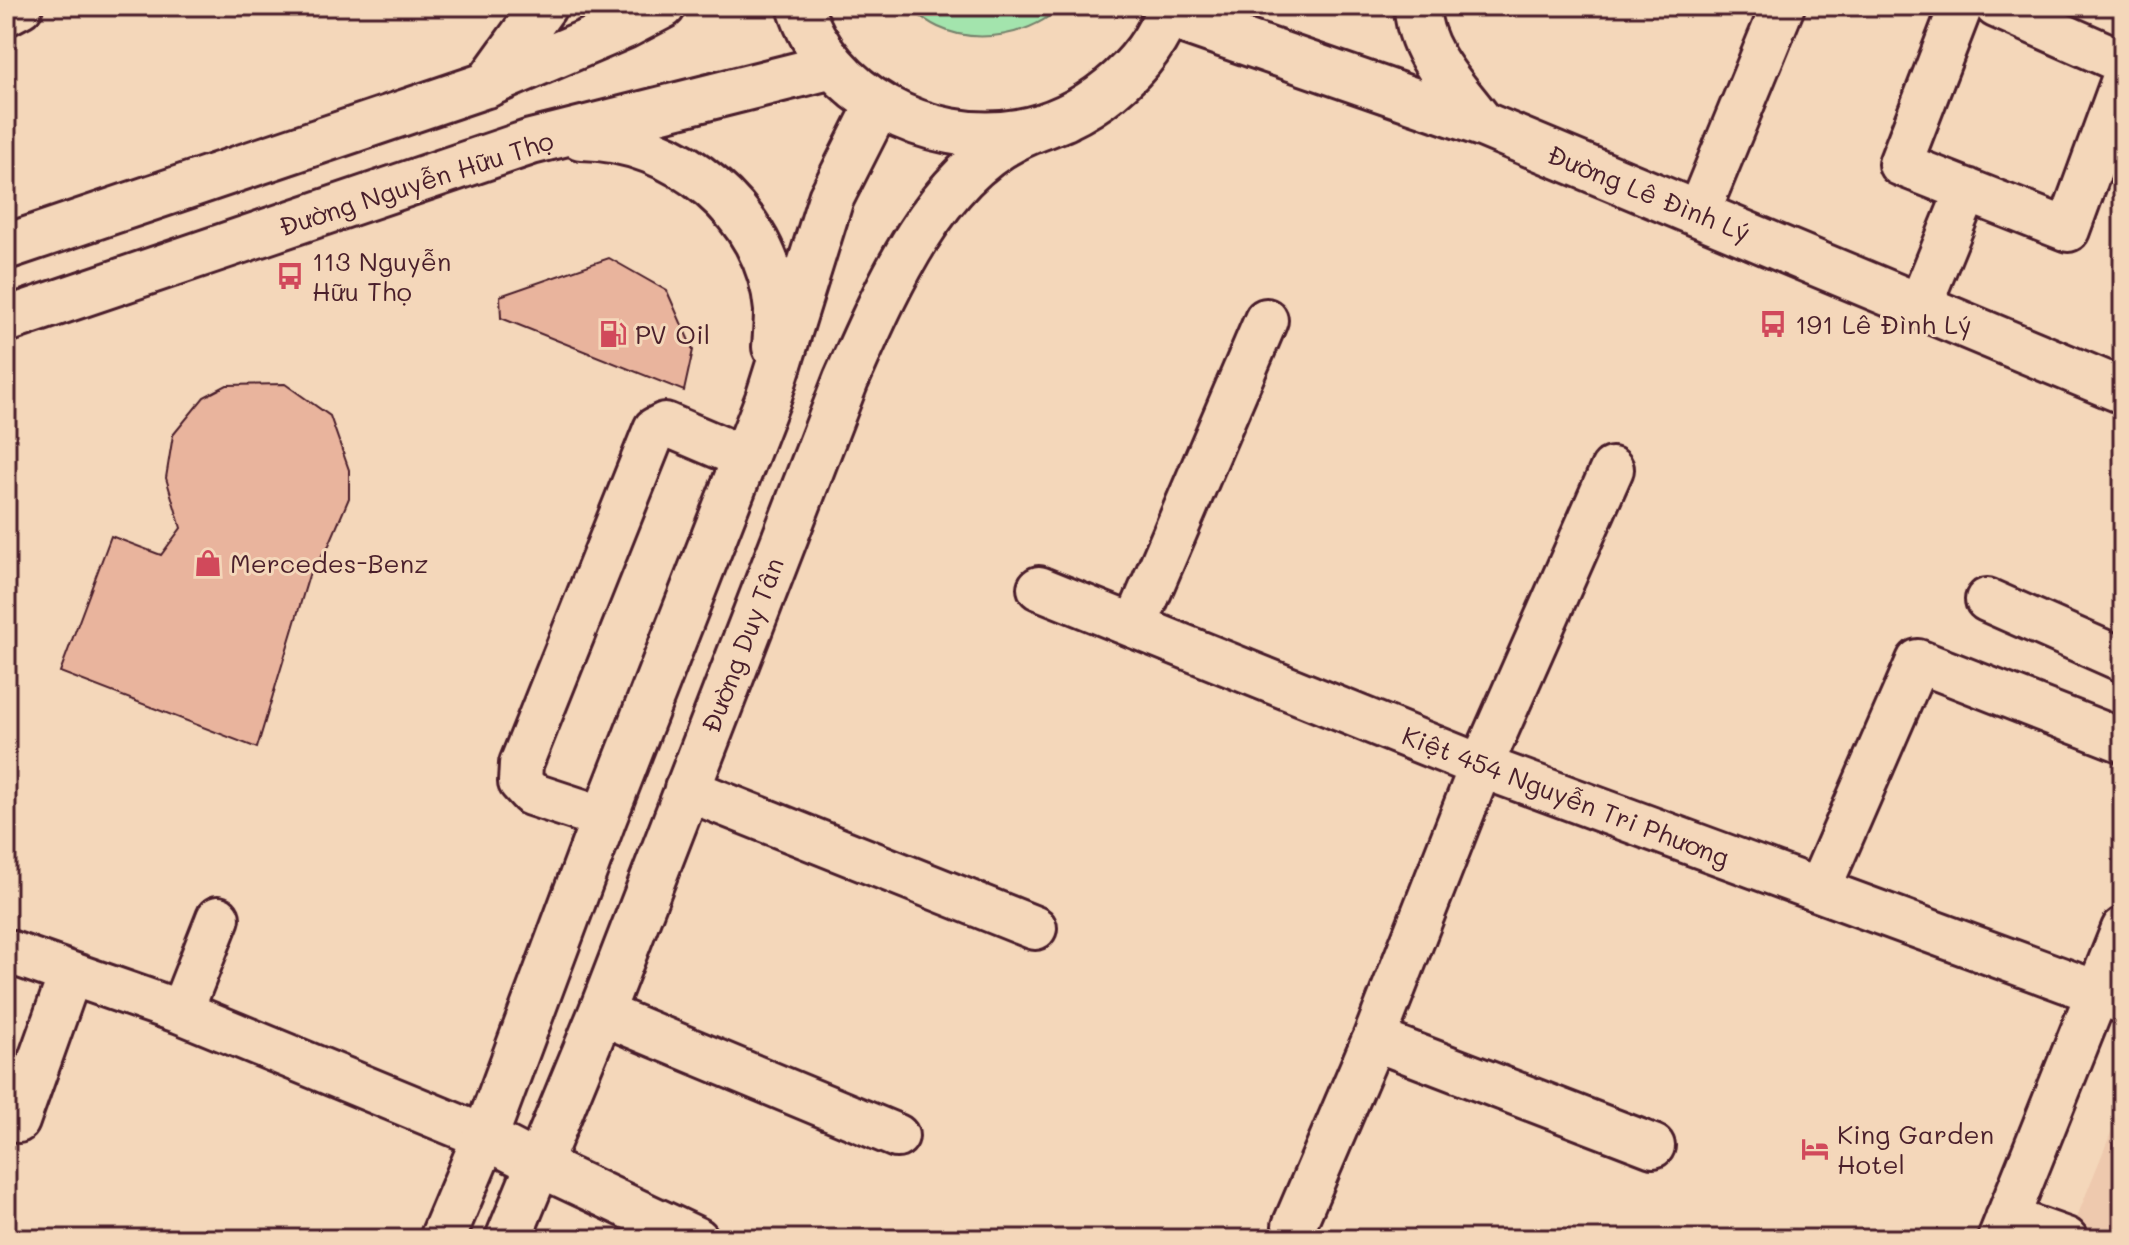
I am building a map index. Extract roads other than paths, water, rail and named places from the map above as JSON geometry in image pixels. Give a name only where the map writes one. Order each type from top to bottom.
[{"type":"main road","points":[[486,85],[544,6]]},
{"type":"main road","points":[[6,247],[486,85],[625,26],[663,6]]},
{"type":"main road","points":[[800,6],[806,25],[833,66],[878,105],[922,125],[970,134],[1018,132],[1065,118],[1107,93],[1142,58],[1168,10]]},
{"type":"main road","points":[[1417,6],[1418,20],[1432,56],[1482,124]]},
{"type":"main road","name":"Đường Lê Đình Lý","points":[[1168,10],[1482,124],[2123,391]]},
{"type":"main road","name":"Đường Nguyễn Hữu Thọ","points":[[6,320],[531,142],[833,66]]},
{"type":"main road","points":[[442,1239],[485,1137],[604,818],[768,399],[831,198],[878,105]]},
{"type":"main road","name":"Đường Duy Tân","points":[[508,1239],[601,1013],[846,380],[873,320],[935,209],[961,178],[1012,139],[1065,118]]},
{"type":"main road","points":[[531,142],[566,137],[602,137],[634,143],[694,172],[719,193],[741,218],[770,277],[777,310],[774,375],[768,399]]},
{"type":"street","points":[[6,14],[21,6]]},
{"type":"street","points":[[1698,213],[1783,6]]},
{"type":"street","points":[[1961,6],[1900,164],[2068,230],[2123,80]]},
{"type":"street","points":[[1996,6],[2123,62]]},
{"type":"street","points":[[1920,305],[1967,190]]},
{"type":"street","points":[[1135,626],[1266,320]]},
{"type":"street","points":[[604,818],[531,794],[520,782],[521,764],[655,429],[665,424],[745,458]]},
{"type":"street","points":[[1294,1226],[1374,1039],[1481,766],[1612,469]]},
{"type":"street","name":"Kiệt 454 Nguyễn Tri Phương","points":[[1039,588],[1481,766],[2110,997]]},
{"type":"street","points":[[1987,600],[2123,660]]},
{"type":"street","points":[[1819,889],[1918,661],[2123,741]]},
{"type":"street","points":[[686,789],[1035,928]]},
{"type":"street","points":[[181,1012],[218,918]]},
{"type":"street","points":[[2066,1239],[2003,1229],[2110,997],[2123,929]]},
{"type":"street","points":[[6,951],[181,1012],[485,1137],[697,1239]]},
{"type":"street","points":[[18,1121],[70,975]]},
{"type":"street","points":[[601,1013],[897,1136]]},
{"type":"street","points":[[1374,1039],[1653,1146]]},
{"type":"place","name":"113 Nguyễn Hữu Thọ","points":[[290,276]]},
{"type":"place","name":"191 Lê Đình Lý","points":[[1773,324]]},
{"type":"place","name":"PV Oil","points":[[613,334]]},
{"type":"place","name":"Mercedes-Benz","points":[[208,563]]},
{"type":"place","name":"King Garden Hotel","points":[[1815,1149]]}]
